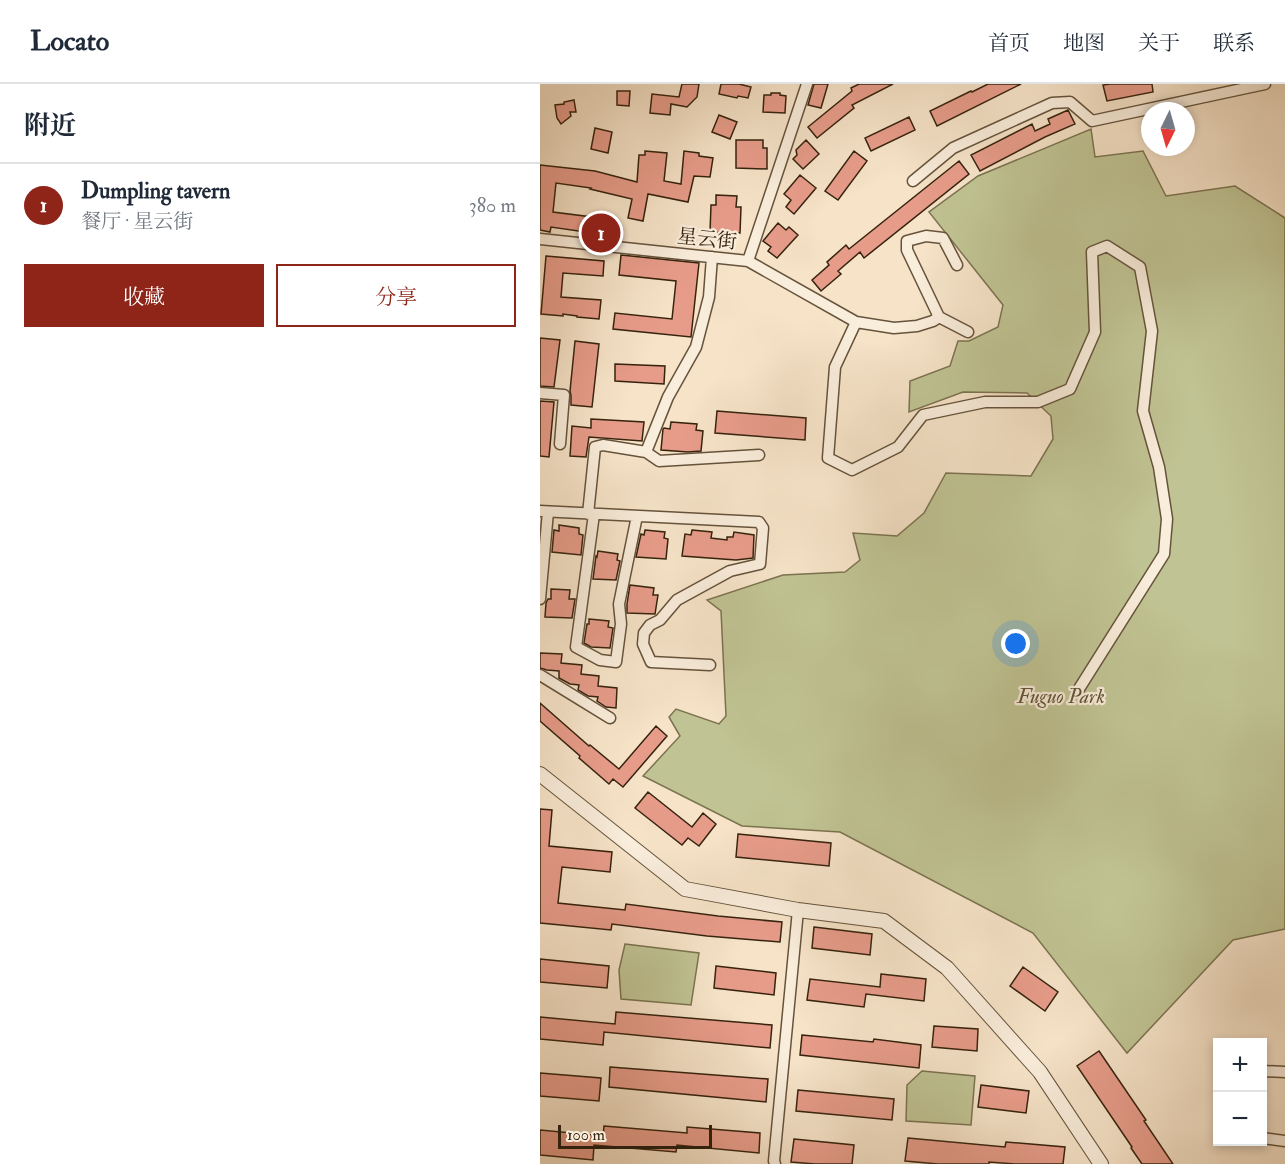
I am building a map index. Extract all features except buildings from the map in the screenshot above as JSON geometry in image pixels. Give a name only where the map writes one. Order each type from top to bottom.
[{"type":"street","points":[[748,261],[807,84]]},
{"type":"street","points":[[913,180],[953,148],[1052,103],[1070,102],[1092,121],[1265,84]]},
{"type":"street","points":[[957,265],[943,238],[926,236],[907,241],[907,250],[939,317],[968,332]]},
{"type":"street","name":"星云街","points":[[540,239],[748,261],[856,322]]},
{"type":"street","points":[[939,317],[917,326],[894,328],[856,322],[835,367],[828,458],[852,470],[898,447],[923,415],[985,402],[1038,402],[1070,389],[1095,332],[1092,252],[1107,246],[1140,267],[1152,331],[1143,411],[1159,467],[1167,519],[1164,554],[1077,692]]},
{"type":"street","points":[[646,452],[668,397],[696,347],[709,297],[712,257]]},
{"type":"street","points":[[540,393],[564,395],[560,444]]},
{"type":"street","points":[[637,516],[619,604],[621,624],[616,662],[600,660],[576,647],[591,514],[595,447],[603,445],[646,452],[659,461],[759,455]]},
{"type":"street","points":[[540,599],[544,512],[759,522],[764,528],[759,564],[730,571],[677,600],[660,620],[650,625],[644,633],[643,644],[651,662],[710,665]]},
{"type":"street","points":[[540,675],[610,718]]},
{"type":"street","points":[[540,774],[685,889],[798,910],[884,921],[947,968],[1040,1072],[1101,1164]]},
{"type":"street","points":[[775,1164],[775,1141],[798,910]]},
{"type":"street","points":[[1267,1071],[1285,1072]]},
{"type":"street","points":[[1267,1139],[1285,1141]]},
{"type":"green space","name":"Fuguo Park","points":[[1091,129],[1095,157],[1141,151],[1141,156],[1146,156],[1166,196],[1235,186],[1285,218],[1285,929],[1233,940],[1127,1053],[1033,933],[840,832],[742,826],[643,776],[680,736],[669,717],[676,709],[719,724],[726,716],[721,611],[707,600],[783,575],[845,572],[860,560],[853,533],[897,536],[924,513],[946,473],[1031,476],[1053,439],[1051,416],[1027,393],[963,392],[909,412],[910,381],[950,366],[958,341],[969,341],[998,327],[1003,305],[929,212],[978,176]]},
{"type":"green space","points":[[625,944],[699,953],[691,1005],[621,999],[619,970]]},
{"type":"green space","points":[[922,1071],[975,1076],[971,1125],[906,1121],[907,1085]]},
{"type":"place","name":"Dumpling tavern","points":[[601,233]]}]
